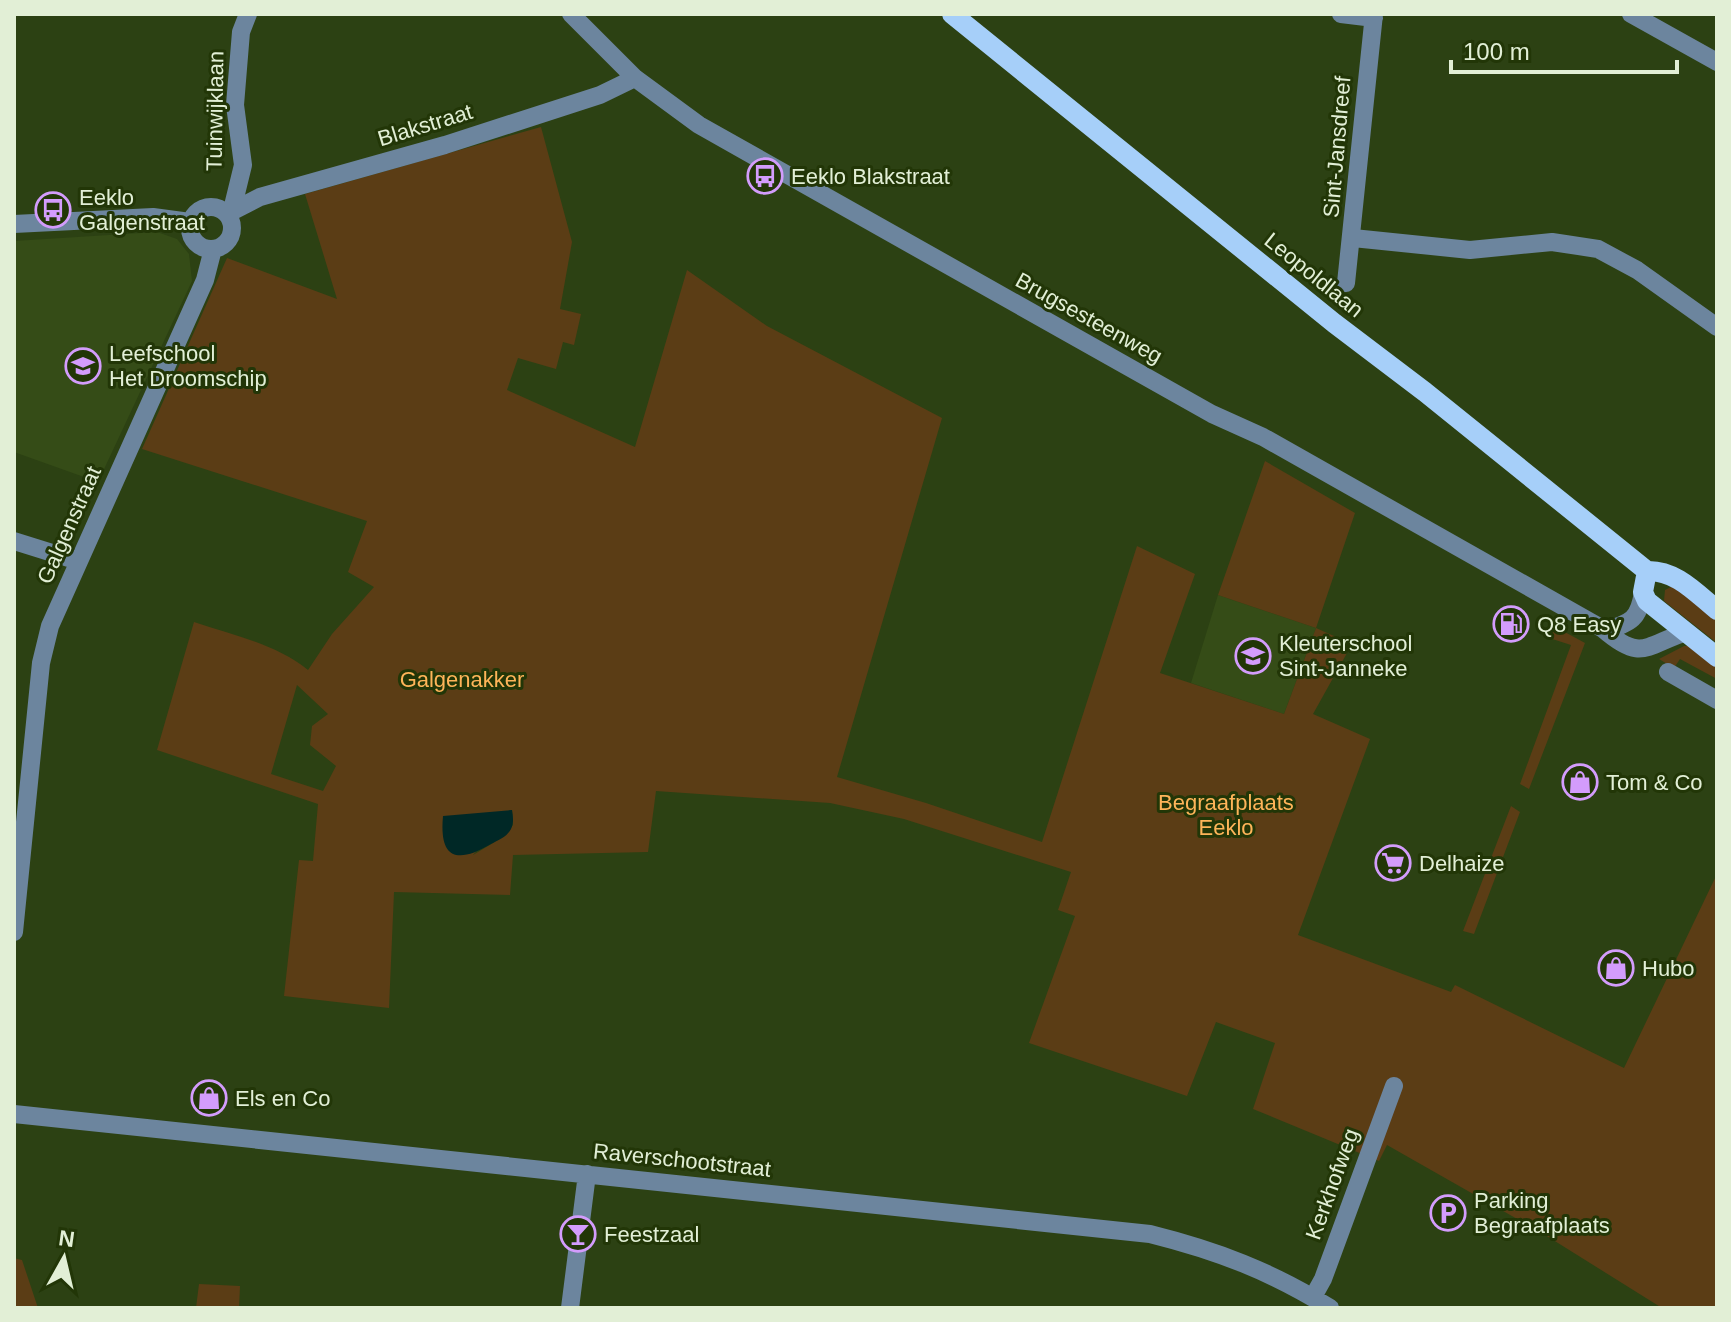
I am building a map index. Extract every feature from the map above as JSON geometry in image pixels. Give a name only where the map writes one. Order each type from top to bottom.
[{"type":"main road","name":"Leopoldlaan","points":[[952,14],[1647,571],[1660,570],[1672,574],[1717,610]]},
{"type":"main road","points":[[1647,571],[1643,592],[1647,601],[1717,657]]},
{"type":"street","name":"Tuinwijklaan","points":[[229,212],[243,165],[235,105],[241,32],[248,14]]},
{"type":"street","name":"Brugsesteenweg","points":[[571,14],[635,78],[672,107],[732,145],[1212,414],[1263,437],[1606,630],[1612,638],[1636,650],[1647,649],[1686,632]]},
{"type":"street","points":[[1341,14],[1374,16]]},
{"type":"street","points":[[1631,14],[1717,62]]},
{"type":"street","name":"Sint-Jansdreef","points":[[1346,283],[1374,16]]},
{"type":"street","name":"Blakstraat","points":[[229,212],[282,189],[445,145],[562,108],[600,95],[635,78]]},
{"type":"street","points":[[214,207],[229,212],[230,236],[221,246],[213,249],[199,245],[193,238],[190,222],[199,210],[214,207]]},
{"type":"street","points":[[14,224],[153,217],[190,222]]},
{"type":"street","points":[[1353,238],[1470,250],[1552,242],[1598,249],[1714,319]]},
{"type":"street","name":"Galgenstraat","points":[[14,932],[41,663],[50,626],[205,280],[213,249]]},
{"type":"street","points":[[14,541],[78,561]]},
{"type":"street","points":[[1606,630],[1627,624],[1640,611],[1643,592]]},
{"type":"street","points":[[1668,672],[1717,700]]},
{"type":"street","name":"Kerkhofweg","points":[[1313,1297],[1323,1279],[1394,1086]]},
{"type":"street","name":"Raverschootstraat","points":[[14,1114],[1150,1234],[1227,1255],[1330,1308]]},
{"type":"street","points":[[570,1308],[587,1174]]},
{"type":"shaded area","name":"Leefschool Het Droomschip","points":[[157,232],[177,239],[189,254],[192,281],[98,482],[14,452],[14,241]]},
{"type":"shaded area","name":"Kleuterschool Sint-Janneke","points":[[1218,595],[1316,628],[1284,714],[1191,683]]},
{"type":"green space","points":[[541,127],[572,242],[560,309],[581,314],[574,345],[563,342],[556,369],[518,358],[507,390],[635,447],[687,270],[767,326],[942,418],[837,777],[1042,842],[1137,546],[1195,574],[1160,673],[1284,714],[1316,628],[1352,644],[1313,714],[1370,739],[1298,935],[1451,992],[1455,985],[1624,1068],[1717,874],[1717,1308],[1662,1308],[1542,1233],[1387,1145],[1379,1161],[1253,1109],[1275,1043],[1216,1022],[1187,1096],[1029,1043],[1075,916],[1058,910],[1071,872],[904,819],[830,803],[656,791],[648,852],[513,855],[510,895],[394,892],[389,1008],[284,996],[299,860],[313,861],[318,804],[157,750],[194,622],[268,647],[308,670],[332,634],[374,587],[348,572],[367,521],[142,449],[227,258],[337,299],[305,194]],"holes":[[[297,685],[328,714],[312,726],[310,745],[336,766],[323,791],[271,774]],[[512,810],[513,825],[503,837],[473,855]]]},
{"type":"green space","points":[[1265,461],[1355,513],[1316,628],[1218,595]]},
{"type":"green space","points":[[1673,586],[1717,621],[1717,643],[1664,601],[1665,590]]},
{"type":"green space","points":[[1550,624],[1585,643],[1529,789],[1520,784],[1571,645],[1543,636]]},
{"type":"green space","points":[[1684,646],[1691,646],[1717,667],[1717,679],[1680,659],[1674,668],[1659,659]]},
{"type":"green space","points":[[1511,806],[1520,812],[1474,934],[1463,931]]},
{"type":"green space","points":[[14,1258],[22,1260],[38,1308],[14,1308]]},
{"type":"green space","points":[[199,1284],[240,1286],[239,1308],[196,1308]]},
{"type":"water","points":[[512,810],[512,827],[502,838],[469,854],[453,854],[447,849],[443,816]]},
{"type":"place","name":"Eeklo Blakstraat","points":[[765,176]]},
{"type":"place","name":"Eeklo Galgenstraat","points":[[53,210]]},
{"type":"place","name":"Leefschool Het Droomschip","points":[[83,366]]},
{"type":"place","name":"Q8 Easy","points":[[1511,624]]},
{"type":"place","name":"Kleuterschool Sint-Janneke","points":[[1253,656]]},
{"type":"place","name":"Tom & Co","points":[[1580,782]]},
{"type":"place","name":"Delhaize","points":[[1393,863]]},
{"type":"place","name":"Hubo","points":[[1616,968]]},
{"type":"place","name":"Els en Co","points":[[209,1098]]},
{"type":"place","name":"Parking Begraafplaats","points":[[1448,1213]]},
{"type":"place","name":"Feestzaal","points":[[578,1234]]},
{"type":"park label","name":"Galgenakker","points":[[462,679]]},
{"type":"park label","name":"Begraafplaats Eeklo","points":[[1226,814]]}]
